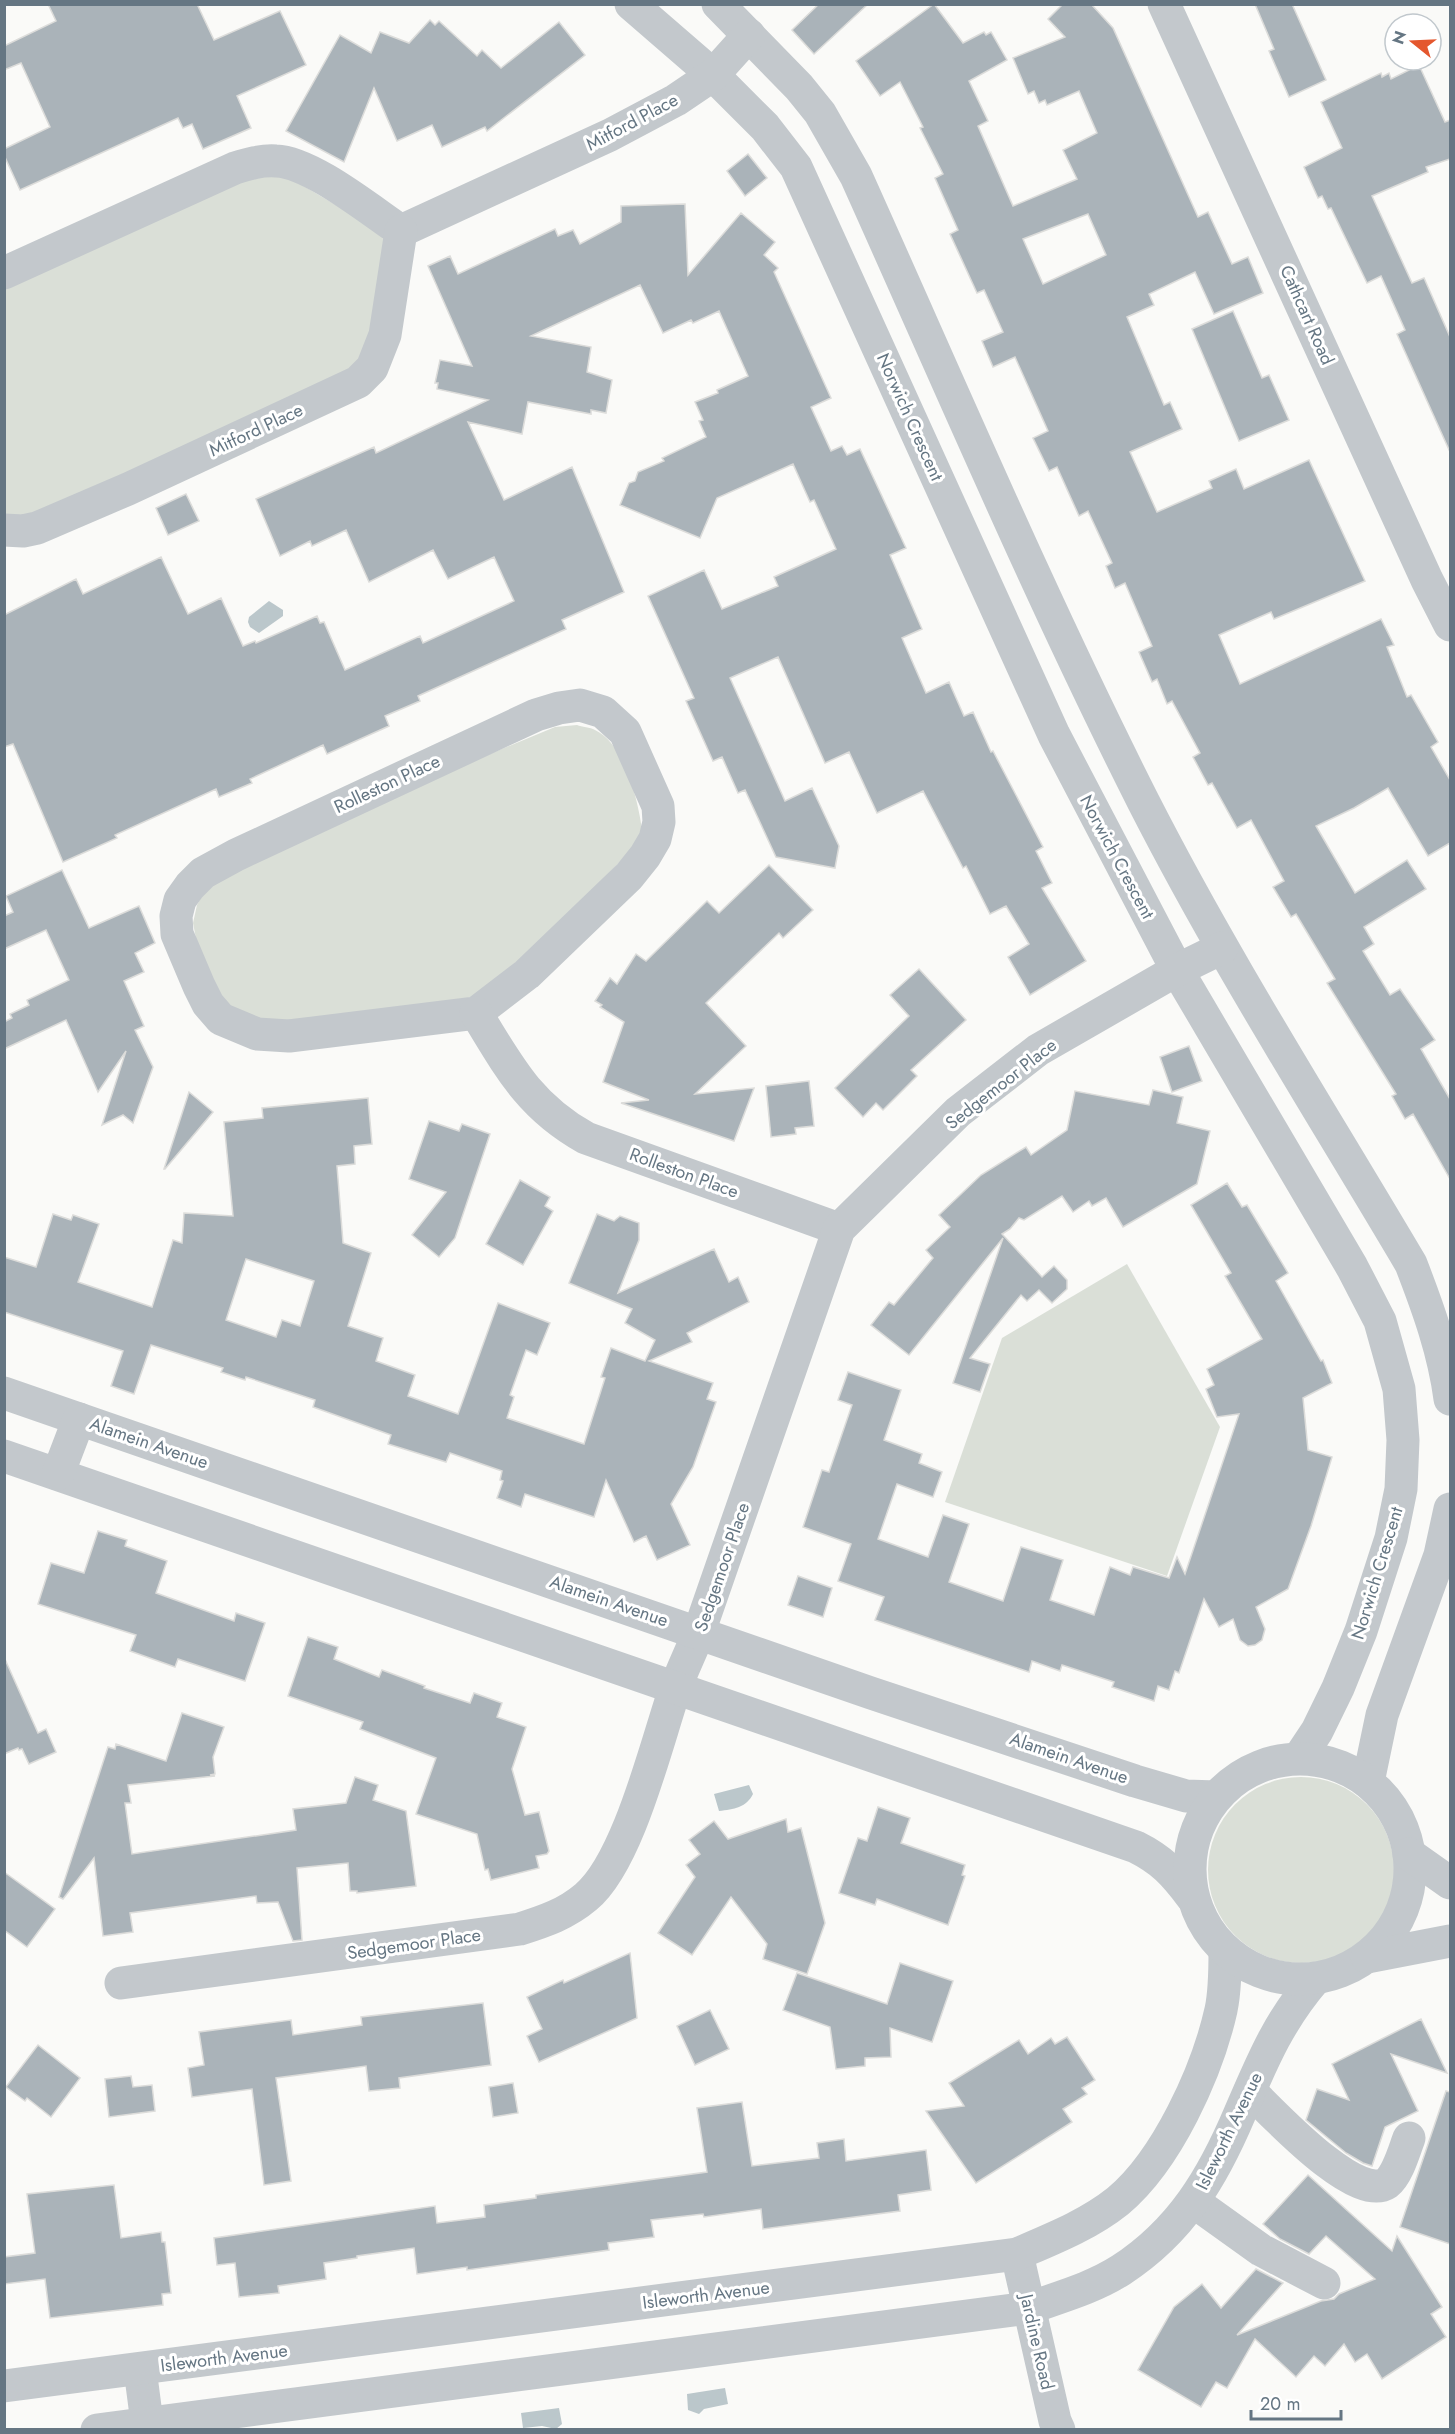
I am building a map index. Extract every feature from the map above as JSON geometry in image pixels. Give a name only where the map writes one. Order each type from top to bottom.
[{"type":"street","name":"Norwich Crescent","points":[[630,4],[712,75],[765,127],[796,167],[1025,670],[1091,808],[1177,970],[1352,1267],[1380,1321],[1399,1389],[1403,1440],[1401,1489],[1391,1538],[1361,1630],[1338,1688],[1317,1731],[1299,1758]]},
{"type":"street","points":[[718,4],[799,87],[820,113],[838,142],[856,176],[1069,648],[1144,802],[1222,948],[1411,1263],[1432,1320],[1449,1380],[1399,1389]]},
{"type":"street","name":"Cathcart Road","points":[[1164,4],[1450,626]]},
{"type":"street","name":"Mitford Place","points":[[4,530],[23,531],[37,528],[128,489],[358,382],[372,368],[384,335],[401,231],[610,135],[676,100],[712,75],[749,35]]},
{"type":"street","points":[[4,273],[235,168],[254,162],[278,161],[317,176],[401,231]]},
{"type":"street","points":[[887,366],[931,343]]},
{"type":"street","points":[[1025,670],[1069,648]]},
{"type":"street","name":"Rolleston Place","points":[[580,705],[603,712],[613,719],[629,740],[658,806],[659,822],[656,839],[629,876],[598,907],[527,974],[476,1013],[290,1036],[256,1034],[241,1029],[221,1019],[208,1004],[199,986],[177,934],[176,916],[180,900],[203,873],[236,855],[536,716],[559,708],[580,705]]},
{"type":"street","name":"Sedgemoor Place","points":[[120,1983],[520,1929],[558,1917],[588,1896],[609,1868],[628,1829],[839,1229],[958,1112],[1038,1050],[1177,970],[1222,948]]},
{"type":"street","name":"Rolleston Place","points":[[476,1013],[512,1071],[532,1098],[566,1126],[586,1137],[839,1229]]},
{"type":"street","name":"Alamein Avenue","points":[[4,1393],[1162,1790],[1186,1796],[1216,1797]]},
{"type":"street","points":[[58,1474],[79,1419]]},
{"type":"street","points":[[4,1456],[1136,1846],[1155,1856],[1171,1869],[1192,1897],[1205,1926],[1225,1951],[1252,1970],[1282,1979],[1315,1979],[1342,1971],[1367,1957],[1384,1941],[1397,1922],[1406,1900],[1410,1877],[1405,1833],[1396,1814],[1368,1782],[1335,1764],[1299,1758],[1268,1763],[1240,1776],[1216,1797],[1198,1827],[1190,1861],[1192,1897]]},
{"type":"street","points":[[1368,1782],[1382,1714],[1440,1555],[1450,1509]]},
{"type":"street","points":[[1409,1854],[1450,1883]]},
{"type":"street","points":[[1367,1957],[1450,1941]]},
{"type":"street","name":"Isleworth Avenue","points":[[4,2386],[1017,2254],[1074,2230],[1118,2200],[1154,2162],[1183,2114],[1205,2066],[1221,2010],[1225,1981],[1225,1951]]},
{"type":"street","name":"Isleworth Avenue","points":[[97,2430],[148,2426],[1029,2308],[1082,2290],[1120,2271],[1162,2239],[1194,2202],[1226,2146],[1281,2024],[1295,2002],[1315,1979]]},
{"type":"street","points":[[1250,2091],[1317,2156],[1342,2174],[1365,2184],[1380,2186],[1388,2181],[1409,2138]]},
{"type":"street","points":[[1194,2202],[1261,2250],[1324,2283]]},
{"type":"street","name":"Jardine Road","points":[[1017,2254],[1055,2421],[1059,2430]]},
{"type":"street","points":[[140,2369],[148,2426]]},
{"type":"shaded area","points":[[280,172],[378,230],[386,244],[365,362],[35,518],[5,516],[4,289],[253,175]]},
{"type":"shaded area","points":[[269,601],[283,610],[283,616],[259,633],[250,627],[249,617]]},
{"type":"shaded area","points":[[577,725],[595,730],[606,737],[615,748],[635,794],[643,838],[490,995],[270,1024],[226,1005],[199,954],[193,923],[197,905],[204,892],[221,877],[451,770],[555,727]]},
{"type":"shaded area","points":[[1127,1264],[1220,1427],[1167,1576],[945,1502],[1002,1338]]},
{"type":"shaded area","points":[[1301,1777],[1337,1784],[1367,1804],[1387,1834],[1394,1870],[1387,1906],[1367,1936],[1337,1956],[1301,1963],[1265,1956],[1235,1936],[1215,1906],[1208,1870],[1215,1834],[1235,1804],[1265,1784]]},
{"type":"shaded area","points":[[749,1785],[753,1794],[747,1802],[735,1808],[719,1811],[714,1794]]},
{"type":"shaded area","points":[[725,2388],[728,2404],[704,2409],[699,2414],[688,2410],[687,2394]]},
{"type":"shaded area","points":[[559,2408],[562,2424],[556,2429],[542,2426],[523,2428],[521,2413]]},
{"type":"building","points":[[48,4],[197,4],[214,40],[280,11],[306,65],[237,96],[251,128],[203,149],[192,124],[183,128],[178,118],[20,190],[4,155],[4,149],[50,127],[21,63],[4,70],[4,46],[56,21]]},
{"type":"building","points":[[819,4],[868,4],[814,54],[792,30]]},
{"type":"building","points":[[934,4],[963,43],[984,32],[986,35],[991,32],[1007,60],[969,81],[988,121],[978,126],[1013,206],[1077,179],[1063,150],[1097,133],[1079,91],[1047,105],[1045,100],[1039,103],[1034,91],[1028,94],[1013,58],[1065,37],[1048,19],[1063,4],[1091,4],[1113,28],[1198,217],[1208,212],[1232,264],[1248,257],[1263,293],[1214,314],[1195,272],[1149,294],[1154,305],[1127,317],[1164,405],[1170,402],[1182,429],[1130,452],[1157,512],[1212,488],[1209,481],[1236,469],[1244,489],[1309,460],[1365,581],[1274,619],[1271,612],[1219,635],[1240,684],[1381,619],[1394,645],[1387,647],[1407,697],[1411,695],[1438,742],[1431,747],[1450,780],[1450,843],[1428,856],[1388,788],[1354,808],[1316,826],[1355,893],[1407,860],[1426,889],[1364,927],[1374,944],[1363,951],[1390,995],[1400,989],[1435,1040],[1421,1049],[1450,1099],[1450,1179],[1413,1114],[1405,1119],[1392,1096],[1396,1094],[1327,983],[1335,979],[1296,914],[1291,917],[1273,887],[1284,881],[1251,820],[1237,828],[1212,783],[1208,785],[1193,757],[1200,753],[1172,701],[1167,704],[1157,679],[1152,682],[1139,652],[1152,646],[1125,583],[1115,588],[1106,566],[1112,563],[1088,511],[1079,516],[1057,467],[1049,471],[1033,438],[1048,431],[1015,357],[993,367],[982,341],[1003,332],[984,290],[977,293],[950,234],[958,230],[935,178],[943,174],[920,128],[923,127],[900,82],[880,96],[856,61]],"holes":[[[1088,214],[1106,255],[1043,284],[1023,239]]]},
{"type":"building","points":[[1255,4],[1292,4],[1326,80],[1289,97],[1269,51],[1274,49]]},
{"type":"building","points":[[430,20],[435,25],[439,21],[477,56],[482,50],[501,68],[559,22],[585,55],[487,131],[485,127],[442,147],[432,125],[397,141],[374,88],[344,162],[286,131],[340,35],[371,53],[380,32],[409,43]]},
{"type":"building","points":[[1405,72],[1422,72],[1445,122],[1450,120],[1450,159],[1426,167],[1428,172],[1372,196],[1412,283],[1424,278],[1450,337],[1450,452],[1397,334],[1405,330],[1381,276],[1367,283],[1331,208],[1328,209],[1322,196],[1318,198],[1304,167],[1342,148],[1321,102],[1381,73],[1382,77],[1389,73],[1391,79]]},
{"type":"building","points":[[748,154],[767,178],[745,196],[727,171]]},
{"type":"building","points":[[685,204],[688,275],[741,213],[775,242],[764,255],[778,268],[774,272],[831,398],[811,407],[831,451],[842,446],[847,455],[860,449],[906,548],[890,555],[922,629],[902,638],[926,693],[949,682],[964,716],[973,712],[991,752],[993,751],[1043,847],[1036,851],[1052,883],[1042,888],[1086,961],[1030,995],[1008,957],[1029,944],[1006,906],[990,914],[966,866],[963,868],[923,791],[877,813],[849,752],[825,763],[778,657],[730,678],[785,801],[812,788],[839,846],[835,868],[776,857],[745,790],[738,793],[722,757],[713,761],[686,701],[694,698],[648,596],[704,570],[722,609],[778,586],[774,577],[836,549],[814,500],[810,502],[793,464],[717,498],[700,538],[620,505],[629,483],[635,481],[638,472],[664,461],[662,458],[706,437],[699,421],[703,420],[695,402],[718,393],[717,390],[748,376],[719,311],[693,323],[691,320],[663,333],[640,285],[531,336],[591,347],[587,372],[612,380],[606,413],[591,410],[591,414],[528,402],[522,434],[468,422],[504,500],[572,467],[624,592],[562,620],[566,629],[418,696],[420,701],[385,716],[389,726],[327,754],[323,745],[250,779],[252,783],[219,797],[216,789],[115,835],[117,838],[63,862],[13,744],[4,747],[4,615],[76,579],[83,594],[161,557],[188,614],[221,598],[243,646],[255,641],[256,643],[317,616],[320,623],[324,622],[345,670],[420,636],[423,643],[514,601],[494,557],[448,579],[433,550],[369,582],[346,530],[312,546],[310,541],[280,556],[256,499],[374,447],[376,453],[488,400],[437,389],[438,383],[435,383],[440,360],[472,366],[428,266],[450,256],[458,274],[555,229],[558,236],[573,230],[580,244],[621,222],[621,206]]},
{"type":"building","points":[[1233,311],[1262,378],[1269,375],[1289,420],[1239,441],[1192,329]]},
{"type":"building","points":[[186,494],[199,521],[168,535],[156,508]]},
{"type":"building","points":[[769,865],[813,910],[783,938],[779,933],[706,1003],[746,1046],[695,1094],[754,1088],[734,1141],[621,1103],[649,1100],[603,1082],[624,1022],[600,1007],[602,1005],[595,1001],[610,978],[617,984],[636,954],[646,961],[707,901],[719,913]]},
{"type":"building","points":[[62,870],[89,928],[139,906],[155,943],[135,953],[144,972],[124,981],[144,1026],[135,1030],[153,1067],[133,1123],[123,1115],[102,1125],[126,1051],[98,1092],[66,1020],[4,1049],[4,1022],[12,1018],[10,1014],[29,1005],[27,1000],[69,980],[46,930],[4,949],[4,916],[13,912],[6,896]]},
{"type":"building","points":[[919,969],[966,1020],[911,1070],[917,1076],[883,1110],[876,1103],[863,1117],[835,1088],[909,1016],[890,995]]},
{"type":"building","points":[[1189,1046],[1202,1081],[1172,1092],[1160,1057]]},
{"type":"building","points":[[809,1081],[814,1126],[795,1128],[796,1134],[771,1137],[766,1086]]},
{"type":"building","points":[[1153,1090],[1183,1097],[1177,1123],[1210,1131],[1197,1184],[1123,1227],[1106,1198],[1092,1206],[1089,1201],[1073,1212],[1062,1196],[1024,1220],[1019,1218],[1010,1229],[1002,1234],[1042,1277],[1054,1266],[1067,1280],[1067,1289],[1052,1303],[1039,1290],[1027,1301],[1021,1295],[970,1358],[990,1364],[980,1392],[953,1383],[1003,1238],[909,1355],[871,1325],[889,1302],[894,1305],[933,1258],[926,1250],[950,1227],[939,1215],[981,1175],[1026,1147],[1031,1155],[1067,1130],[1075,1091],[1149,1105]]},
{"type":"building","points":[[189,1092],[213,1112],[164,1169]]},
{"type":"building","points":[[368,1098],[372,1144],[354,1146],[355,1164],[337,1166],[343,1243],[371,1253],[348,1326],[383,1338],[376,1361],[415,1375],[408,1396],[458,1414],[498,1303],[550,1323],[537,1355],[526,1350],[510,1395],[514,1397],[507,1418],[584,1444],[605,1378],[601,1377],[611,1348],[645,1361],[655,1340],[625,1323],[632,1309],[569,1283],[597,1214],[614,1221],[620,1216],[639,1223],[639,1240],[618,1293],[714,1249],[729,1282],[738,1277],[749,1302],[687,1333],[692,1342],[649,1361],[713,1383],[707,1399],[716,1402],[693,1467],[671,1504],[690,1545],[657,1560],[646,1536],[634,1542],[606,1480],[594,1517],[525,1494],[521,1507],[497,1498],[503,1481],[500,1480],[502,1471],[450,1453],[446,1462],[388,1444],[391,1435],[313,1407],[315,1400],[246,1377],[245,1380],[221,1372],[223,1368],[151,1345],[134,1394],[111,1386],[123,1351],[4,1312],[4,1257],[36,1267],[53,1214],[71,1220],[73,1215],[99,1224],[78,1282],[152,1307],[173,1240],[182,1243],[184,1213],[233,1216],[224,1122],[263,1118],[262,1108]],"holes":[[[246,1259],[314,1281],[300,1326],[282,1320],[276,1337],[226,1320]]]},
{"type":"building","points":[[429,1121],[459,1131],[462,1124],[490,1134],[455,1238],[439,1257],[412,1235],[446,1192],[409,1179]]},
{"type":"building","points":[[520,1180],[550,1197],[545,1206],[553,1211],[523,1265],[486,1244]]},
{"type":"building","points":[[1227,1183],[1242,1207],[1247,1205],[1288,1273],[1276,1281],[1321,1361],[1323,1360],[1332,1383],[1303,1398],[1308,1450],[1332,1457],[1311,1526],[1288,1589],[1256,1607],[1265,1629],[1262,1640],[1255,1645],[1248,1646],[1240,1640],[1233,1619],[1219,1627],[1204,1599],[1179,1673],[1175,1671],[1169,1690],[1158,1686],[1154,1701],[1112,1687],[1114,1682],[1062,1665],[1060,1671],[1032,1661],[1029,1672],[875,1620],[884,1597],[838,1581],[851,1544],[803,1527],[822,1470],[829,1472],[852,1405],[838,1400],[848,1372],[901,1390],[884,1440],[922,1454],[919,1463],[942,1472],[933,1497],[897,1484],[878,1539],[928,1557],[943,1515],[969,1524],[949,1582],[1003,1601],[1021,1547],[1063,1560],[1050,1600],[1094,1615],[1110,1567],[1130,1575],[1133,1567],[1169,1578],[1177,1557],[1185,1574],[1239,1414],[1217,1417],[1206,1389],[1214,1385],[1207,1369],[1262,1339],[1225,1276],[1231,1273],[1191,1205]]},
{"type":"building","points":[[98,1531],[127,1540],[125,1546],[167,1561],[156,1593],[234,1621],[236,1613],[265,1623],[245,1681],[178,1659],[175,1667],[130,1651],[136,1635],[38,1604],[51,1563],[84,1573]]},
{"type":"building","points":[[798,1576],[832,1588],[823,1617],[788,1605]]},
{"type":"building","points":[[308,1637],[338,1647],[334,1659],[379,1677],[382,1670],[425,1686],[424,1688],[470,1703],[474,1693],[502,1703],[497,1717],[526,1727],[512,1769],[525,1815],[539,1812],[549,1851],[547,1854],[536,1856],[539,1868],[491,1880],[488,1869],[485,1870],[477,1834],[416,1814],[436,1758],[360,1729],[363,1722],[288,1696]]},
{"type":"building","points":[[4,1657],[38,1733],[46,1729],[56,1752],[29,1764],[22,1749],[18,1748],[4,1754]]},
{"type":"building","points":[[182,1713],[224,1727],[213,1757],[215,1774],[210,1775],[215,1776],[128,1785],[131,1803],[125,1803],[132,1854],[296,1830],[293,1809],[346,1803],[355,1777],[378,1785],[373,1800],[406,1811],[416,1886],[357,1893],[357,1891],[350,1891],[348,1863],[297,1868],[302,1940],[293,1941],[278,1902],[257,1903],[256,1896],[130,1913],[133,1932],[103,1936],[94,1858],[63,1899],[59,1897],[108,1747],[115,1749],[116,1744],[166,1761]]},
{"type":"building","points":[[878,1807],[910,1818],[901,1843],[965,1865],[962,1875],[965,1876],[948,1925],[877,1899],[875,1905],[839,1893],[858,1838],[867,1841]]},
{"type":"building","points":[[786,1819],[788,1832],[801,1828],[825,1923],[807,1974],[763,1959],[767,1944],[731,1897],[692,1955],[658,1933],[695,1877],[686,1865],[700,1854],[689,1840],[714,1821],[728,1839]]},
{"type":"building","points":[[4,1872],[55,1909],[27,1947],[4,1930]]},
{"type":"building","points":[[630,1953],[637,2018],[539,2062],[527,2036],[542,2029],[527,1997]]},
{"type":"building","points":[[900,1963],[953,1981],[932,2042],[890,2028],[891,2057],[865,2058],[865,2066],[836,2069],[830,2027],[783,2010],[797,1973],[887,2004]]},
{"type":"building","points":[[483,2003],[491,2065],[399,2078],[400,2088],[369,2091],[366,2066],[276,2078],[291,2181],[264,2185],[252,2089],[192,2097],[188,2068],[204,2065],[199,2032],[291,2020],[293,2035],[362,2025],[361,2017]]},
{"type":"building","points":[[710,2010],[729,2049],[695,2065],[677,2026]]},
{"type":"building","points":[[1421,2019],[1447,2073],[1391,2054],[1418,2111],[1385,2127],[1372,2166],[1363,2163],[1346,2153],[1306,2120],[1317,2089],[1349,2100],[1332,2064]]},
{"type":"building","points":[[1067,2037],[1095,2080],[1082,2088],[1087,2094],[1063,2109],[1072,2122],[976,2183],[926,2111],[964,2106],[949,2083],[1019,2040],[1028,2054],[1051,2038],[1055,2044]]},
{"type":"building","points":[[38,2045],[80,2078],[51,2117],[27,2098],[25,2101],[6,2087]]},
{"type":"building","points":[[131,2076],[133,2087],[152,2085],[155,2111],[109,2117],[105,2079]]},
{"type":"building","points":[[513,2083],[518,2113],[493,2117],[489,2087]]},
{"type":"building","points":[[1446,2091],[1450,2092],[1450,2244],[1400,2227]]},
{"type":"building","points":[[742,2102],[752,2166],[819,2158],[817,2143],[844,2139],[846,2161],[926,2150],[931,2190],[898,2195],[900,2211],[763,2229],[761,2209],[704,2217],[703,2214],[651,2220],[654,2237],[608,2243],[609,2250],[467,2270],[467,2267],[417,2274],[414,2248],[357,2256],[357,2258],[324,2263],[326,2279],[278,2286],[279,2293],[239,2297],[235,2263],[217,2265],[214,2238],[435,2206],[437,2223],[485,2217],[484,2205],[536,2198],[536,2195],[707,2172],[697,2108]]},
{"type":"building","points":[[1308,2175],[1392,2251],[1397,2236],[1442,2307],[1431,2314],[1446,2337],[1382,2379],[1367,2354],[1355,2362],[1344,2344],[1325,2366],[1314,2356],[1296,2377],[1255,2339],[1227,2388],[1216,2382],[1201,2407],[1138,2370],[1174,2307],[1202,2284],[1221,2308],[1256,2269],[1283,2283],[1237,2335],[1321,2301],[1334,2299],[1339,2294],[1375,2279],[1326,2236],[1309,2254],[1280,2239],[1263,2224]]},
{"type":"building","points":[[114,2185],[121,2238],[161,2232],[162,2242],[165,2242],[171,2293],[162,2294],[163,2305],[50,2318],[45,2279],[4,2284],[4,2257],[35,2253],[27,2194]]}]
